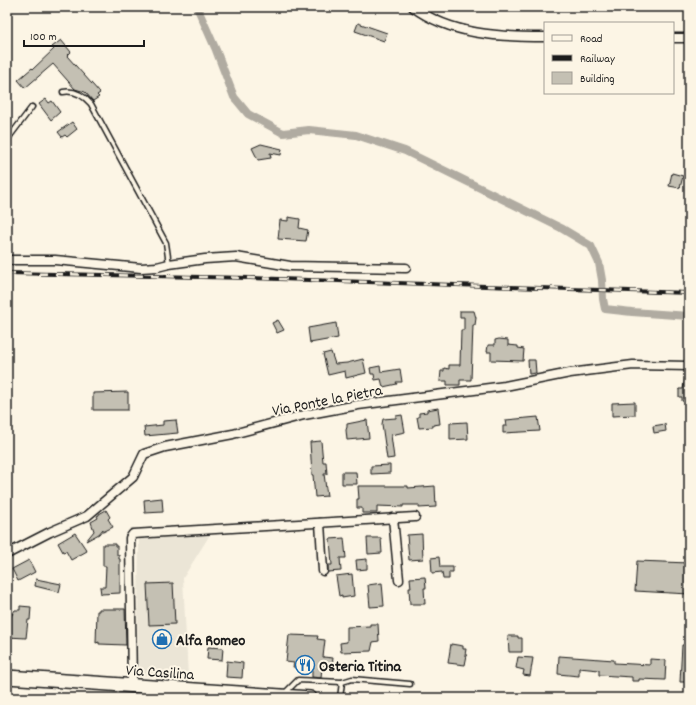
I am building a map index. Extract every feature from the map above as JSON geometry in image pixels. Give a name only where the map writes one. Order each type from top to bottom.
[{"type":"main road","name":"Via Casilina","points":[[7,677],[310,698]]},
{"type":"street","points":[[413,7],[420,12],[453,27],[490,36],[544,38]]},
{"type":"street","points":[[674,38],[689,38]]},
{"type":"street","points":[[7,260],[55,260],[142,268],[205,259],[236,257],[290,266],[406,268]]},
{"type":"street","name":"Via Ponte la Pietra","points":[[7,554],[50,532],[87,516],[132,477],[144,454],[165,447],[233,434],[304,416],[358,405],[505,386],[570,373],[633,365],[689,366]]},
{"type":"street","points":[[132,686],[130,538],[134,534],[415,517]]},
{"type":"street","points":[[393,518],[399,580]]},
{"type":"street","points":[[320,523],[324,571]]},
{"type":"lane","points":[[63,92],[69,91],[85,97],[91,104],[166,243],[169,264]]},
{"type":"lane","points":[[7,140],[32,107]]},
{"type":"lane","points":[[282,696],[298,680],[342,682],[352,678],[410,684]]},
{"type":"lane","points":[[340,698],[342,682]]},
{"type":"shaded area","name":"Alfa Romeo","points":[[211,533],[183,578],[188,677],[137,675],[139,539]]},
{"type":"building","points":[[358,23],[387,33],[384,41],[355,31]]},
{"type":"building","points":[[61,40],[71,52],[67,56],[100,93],[97,95],[99,97],[93,101],[85,92],[75,89],[53,64],[25,88],[18,80],[32,68],[33,69],[54,49],[52,47]]},
{"type":"building","points":[[46,99],[49,103],[52,101],[60,112],[51,120],[39,104]]},
{"type":"building","points":[[72,122],[77,129],[67,137],[65,135],[62,137],[58,132]]},
{"type":"building","points":[[261,144],[282,149],[281,155],[270,153],[271,158],[258,160],[252,148]]},
{"type":"building","points":[[672,173],[683,176],[680,188],[669,186]]},
{"type":"building","points":[[288,217],[300,219],[299,228],[308,230],[306,241],[278,239],[280,220],[288,221]]},
{"type":"building","points":[[460,311],[474,311],[476,318],[475,325],[473,325],[471,380],[460,380],[460,385],[447,385],[447,381],[440,381],[441,371],[444,371],[444,368],[449,369],[449,365],[460,365],[461,330],[464,330],[464,317],[460,317]]},
{"type":"building","points":[[278,320],[284,330],[277,333],[272,323]]},
{"type":"building","points":[[336,323],[338,338],[310,343],[308,328]]},
{"type":"building","points":[[495,340],[508,340],[508,345],[518,346],[518,348],[524,349],[523,361],[491,360],[491,352],[487,352],[488,345],[495,345]]},
{"type":"building","points":[[331,352],[335,364],[363,359],[366,373],[346,378],[345,371],[328,375],[323,354]]},
{"type":"building","points":[[528,360],[535,360],[536,373],[529,374]]},
{"type":"building","points":[[380,366],[381,372],[400,369],[402,382],[396,382],[397,384],[383,387],[381,379],[375,380],[374,374],[371,374],[370,368]]},
{"type":"building","points":[[686,375],[689,376],[689,402],[682,401],[682,397],[679,397],[679,389],[683,389]]},
{"type":"building","points":[[128,392],[128,410],[93,410],[93,393]]},
{"type":"building","points":[[635,402],[635,415],[612,416],[612,403]]},
{"type":"building","points":[[438,408],[440,424],[433,425],[433,427],[419,428],[417,417],[419,417],[419,413]]},
{"type":"building","points":[[402,415],[405,432],[391,435],[394,458],[387,459],[382,424],[383,419],[396,418],[396,416]]},
{"type":"building","points":[[538,417],[540,431],[503,433],[503,426],[507,426],[506,420]]},
{"type":"building","points":[[176,420],[178,433],[145,436],[144,427],[163,425],[163,421]]},
{"type":"building","points":[[367,420],[369,438],[347,440],[347,424]]},
{"type":"building","points":[[467,422],[468,439],[450,440],[450,423]]},
{"type":"building","points":[[665,424],[666,431],[654,433],[653,426]]},
{"type":"building","points":[[321,441],[323,462],[326,462],[327,474],[324,474],[327,496],[315,497],[310,442]]},
{"type":"building","points":[[390,465],[390,473],[371,474],[371,466]]},
{"type":"building","points":[[342,472],[356,472],[357,484],[342,484]]},
{"type":"building","points":[[358,486],[408,486],[408,488],[435,486],[436,507],[419,508],[419,505],[403,505],[403,507],[377,506],[377,513],[362,513],[362,508],[357,508],[357,499],[359,499]]},
{"type":"building","points":[[162,498],[163,512],[145,513],[144,500]]},
{"type":"building","points":[[106,510],[110,517],[108,519],[113,527],[103,532],[103,529],[99,534],[86,541],[94,531],[91,522],[98,518],[97,516],[99,514]]},
{"type":"building","points":[[75,533],[87,551],[71,560],[66,551],[63,552],[58,543]]},
{"type":"building","points":[[422,534],[423,559],[409,560],[407,535]]},
{"type":"building","points":[[344,538],[346,558],[340,558],[341,571],[328,572],[328,565],[332,565],[330,539]]},
{"type":"building","points":[[367,538],[381,538],[382,553],[368,554]]},
{"type":"building","points":[[103,544],[115,544],[115,546],[117,546],[117,555],[119,555],[120,559],[120,593],[101,594],[100,587],[105,587],[106,566],[103,566]]},
{"type":"building","points":[[439,557],[440,567],[453,567],[453,572],[449,572],[449,579],[443,579],[442,572],[432,573],[431,558]]},
{"type":"building","points":[[367,559],[367,569],[357,570],[356,560]]},
{"type":"building","points":[[29,560],[35,572],[18,581],[12,569]]},
{"type":"building","points":[[637,561],[689,563],[689,594],[635,591]]},
{"type":"building","points":[[352,574],[354,596],[342,598],[342,595],[339,596],[336,576]]},
{"type":"building","points":[[425,577],[425,604],[410,604],[410,578]]},
{"type":"building","points":[[36,579],[61,584],[59,592],[35,586]]},
{"type":"building","points":[[173,583],[175,624],[149,625],[147,584]]},
{"type":"building","points":[[382,583],[384,606],[370,607],[368,585]]},
{"type":"building","points":[[20,606],[31,607],[26,638],[7,637],[9,619],[15,610],[20,610]]},
{"type":"building","points":[[99,609],[125,609],[126,645],[96,643],[97,611],[99,611]]},
{"type":"building","points":[[370,624],[378,624],[379,641],[373,642],[371,651],[341,652],[340,643],[347,642],[347,627],[370,626]]},
{"type":"building","points":[[289,635],[318,636],[317,639],[325,640],[323,657],[333,658],[332,666],[322,666],[321,678],[312,677],[312,669],[293,667],[294,663],[286,662]]},
{"type":"building","points":[[508,636],[518,636],[518,638],[522,638],[522,652],[509,652]]},
{"type":"building","points":[[451,644],[463,646],[463,649],[466,649],[465,655],[467,655],[465,665],[448,663]]},
{"type":"building","points":[[682,645],[689,645],[689,682],[680,682]]},
{"type":"building","points":[[208,647],[223,648],[222,660],[207,659]]},
{"type":"building","points":[[559,656],[614,660],[614,663],[650,665],[650,659],[666,660],[665,680],[639,679],[639,681],[632,681],[632,677],[599,675],[599,670],[579,668],[579,676],[558,674]]},
{"type":"building","points":[[518,657],[533,658],[530,676],[523,675],[524,670],[516,668]]},
{"type":"building","points":[[227,661],[243,663],[242,678],[226,677]]},
{"type":"waterway","points":[[197,7],[216,50],[234,97],[248,114],[283,133],[309,130],[356,135],[405,151],[561,228],[591,246],[599,263],[605,309],[689,316]]},
{"type":"railway","points":[[7,273],[250,278],[689,293]]},
{"type":"place","name":"Alfa Romeo","points":[[162,639]]},
{"type":"place","name":"Osteria Titina","points":[[305,665]]}]
